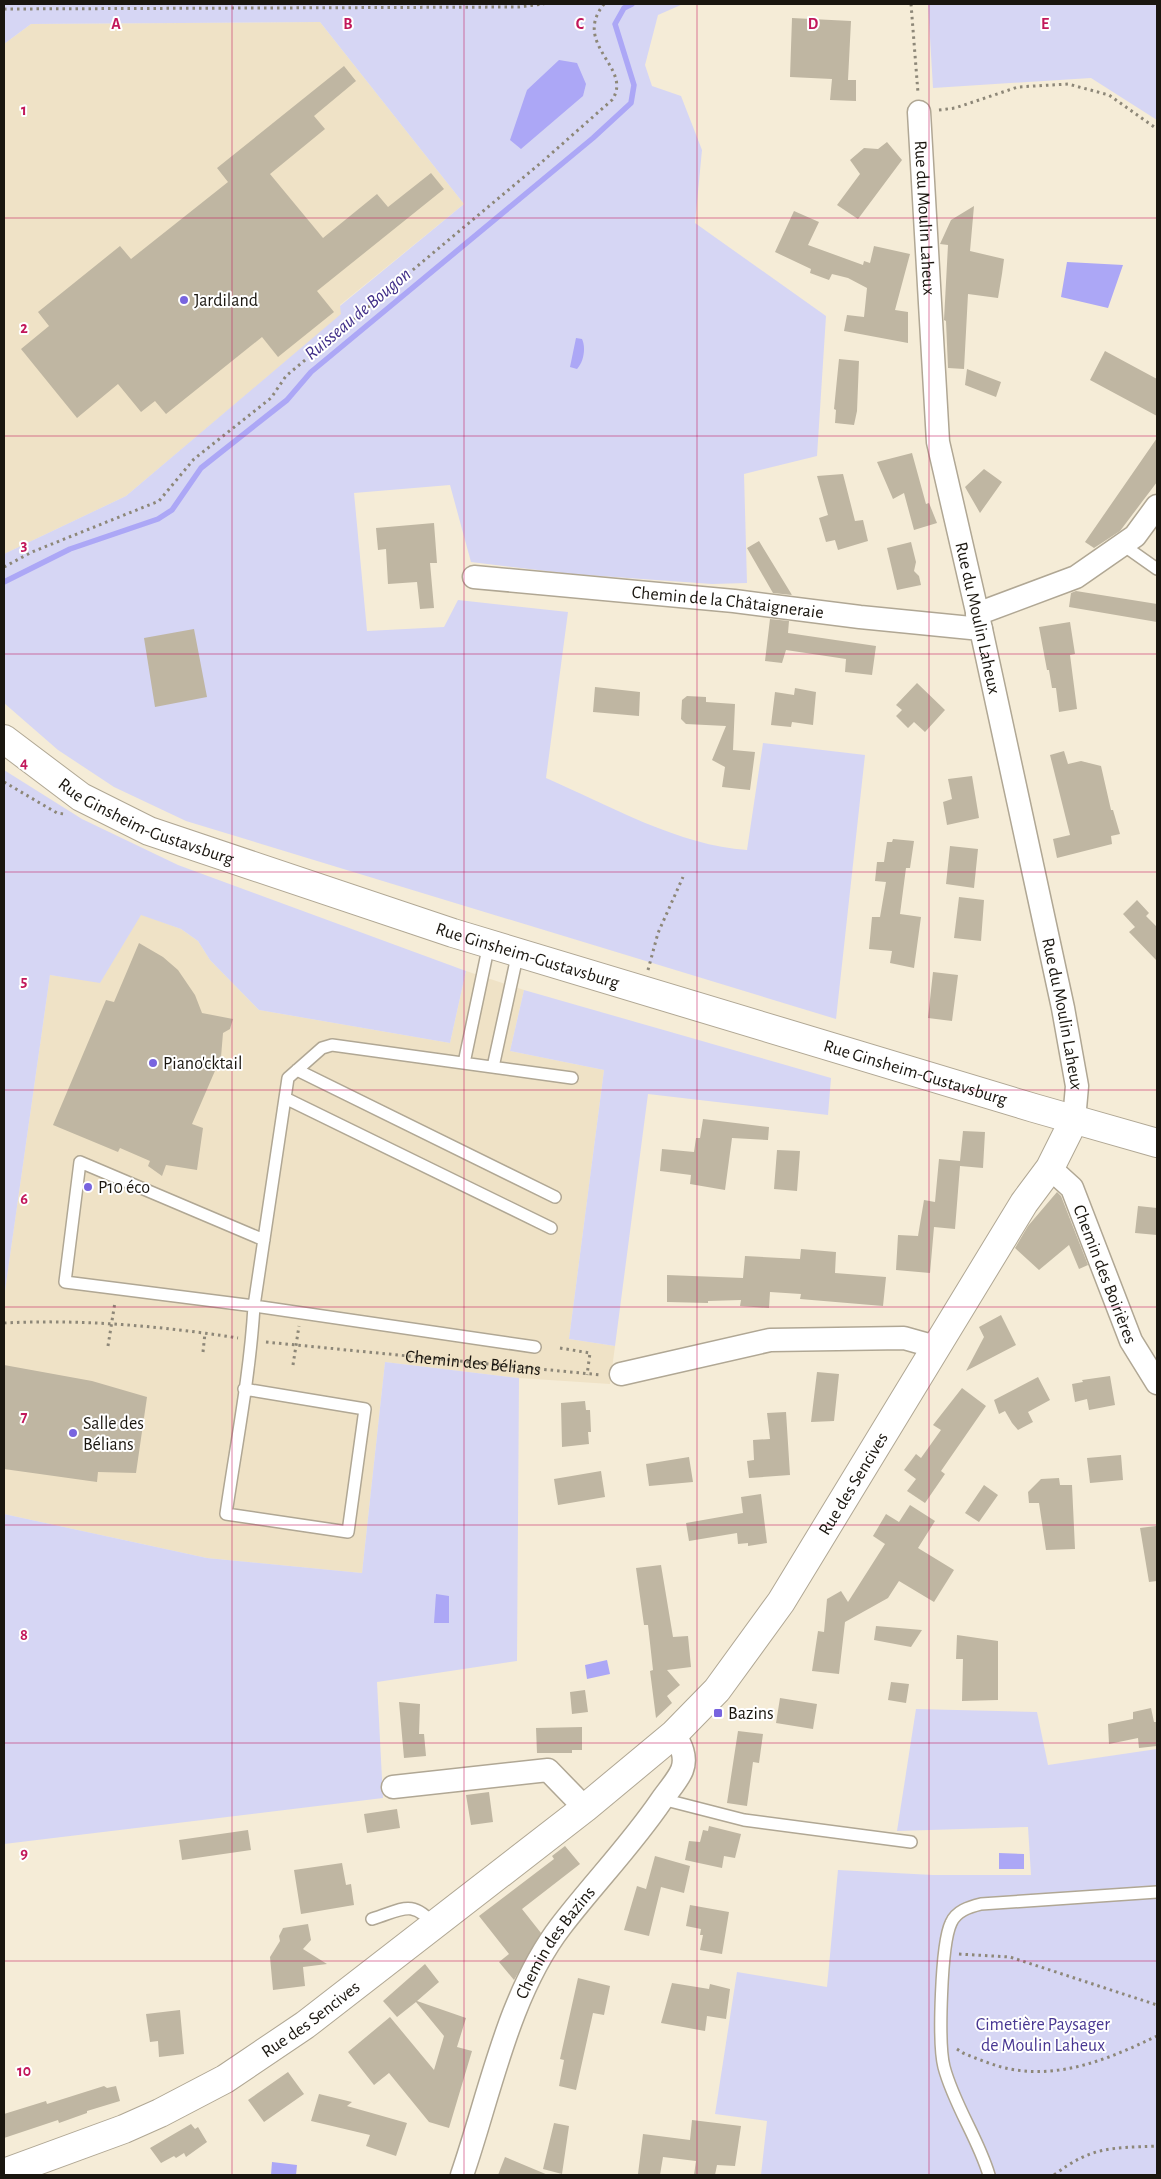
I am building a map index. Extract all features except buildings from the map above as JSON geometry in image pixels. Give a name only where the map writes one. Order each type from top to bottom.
[{"type":"street","name":"Rue du Moulin Laheux","points":[[919,112],[938,442],[1063,1008],[1077,1086],[1074,1120]]},
{"type":"street","points":[[979,621],[1076,577],[1135,536],[1157,506]]},
{"type":"street","name":"Chemin de la Châtaigneraie","points":[[474,577],[734,601],[860,617],[979,621]]},
{"type":"street","name":"Rue Ginsheim-Gustavsburg","points":[[4,739],[82,797],[149,831],[489,944],[1074,1120],[1157,1143]]},
{"type":"street","name":"Rue des Sencives","points":[[4,2173],[124,2129],[225,2079],[305,2025],[435,1926],[585,1808],[674,1734],[717,1690],[781,1602],[1024,1203],[1050,1168],[1074,1120]]},
{"type":"street","name":"Chemin des Boirières","points":[[1050,1168],[1072,1188],[1131,1341],[1157,1384]]},
{"type":"street","points":[[621,1374],[770,1340],[904,1338],[936,1347]]},
{"type":"street","name":"Chemin des Bazins","points":[[462,2175],[515,2010],[534,1967],[560,1927],[639,1833],[682,1770],[683,1751],[674,1734]]},
{"type":"street","points":[[393,1787],[548,1770],[585,1808]]},
{"type":"lane","points":[[1123,545],[1157,569]]},
{"type":"lane","points":[[464,1063],[489,944]]},
{"type":"lane","points":[[493,1067],[518,952]]},
{"type":"lane","points":[[244,1389],[365,1409],[348,1532],[226,1514],[251,1340],[254,1306],[288,1078],[296,1070],[322,1048],[332,1045],[572,1078]]},
{"type":"lane","points":[[296,1070],[556,1197]]},
{"type":"lane","points":[[285,1098],[551,1228]]},
{"type":"lane","points":[[264,1240],[80,1162],[65,1282],[254,1306],[535,1347]]},
{"type":"lane","points":[[662,1799],[744,1820],[911,1842]]},
{"type":"lane","points":[[989,2175],[982,2152],[960,2109],[944,2068],[940,2036],[945,1954],[950,1924],[957,1914],[970,1907],[982,1904],[1157,1892]]},
{"type":"lane","points":[[372,1919],[408,1908],[416,1908],[425,1914],[435,1926]]},
{"type":"path","points":[[4,9],[519,7],[544,4]]},
{"type":"path","points":[[4,567],[32,552],[159,501],[194,459],[271,398],[286,376],[536,167],[612,100],[616,93],[616,84],[610,65],[594,35],[595,19],[604,4]]},
{"type":"path","points":[[911,4],[919,112],[955,108],[1018,87],[1068,84],[1109,95],[1157,129]]},
{"type":"path","points":[[643,990],[658,933],[683,877]]},
{"type":"path","points":[[108,1346],[116,1288]]},
{"type":"path","name":"Chemin des Bélians","points":[[4,1323],[30,1322],[112,1326],[205,1333],[295,1345],[588,1375],[621,1374]]},
{"type":"path","points":[[203,1352],[205,1333]]},
{"type":"path","points":[[293,1365],[295,1345]]},
{"type":"path","points":[[560,1348],[590,1353],[588,1375]]},
{"type":"path","points":[[945,1954],[1010,1957],[1157,2005]]},
{"type":"path","points":[[940,2036],[963,2053],[1009,2069],[1037,2073],[1076,2068],[1123,2052],[1157,2036]]},
{"type":"path","points":[[1054,2175],[1070,2163],[1091,2152],[1110,2148],[1157,2146]]},
{"type":"shaded area","points":[[320,22],[464,204],[340,305],[342,314],[126,496],[4,554],[4,44],[31,24]]},
{"type":"shaded area","points":[[559,60],[577,63],[586,84],[583,96],[521,149],[510,140],[527,90]]},
{"type":"shaded area","points":[[1067,262],[1123,265],[1108,308],[1061,297]]},
{"type":"shaded area","points":[[576,338],[582,339],[584,346],[583,359],[577,369],[570,367]]},
{"type":"shaded area","points":[[141,914],[181,929],[198,941],[210,960],[259,1010],[450,1043],[466,971],[524,990],[510,1051],[604,1070],[569,1339],[615,1346],[610,1384],[519,1378],[385,1362],[362,1573],[207,1558],[4,1514],[4,1298],[50,975],[100,982]]},
{"type":"shaded area","points":[[436,1594],[449,1596],[449,1623],[434,1623]]},
{"type":"shaded area","points":[[607,1660],[610,1674],[587,1679],[585,1665]]},
{"type":"shaded area","points":[[999,1853],[1024,1854],[1024,1869],[999,1869]]},
{"type":"shaded area","points":[[272,2162],[297,2165],[296,2175],[271,2175]]},
{"type":"green space","points":[[4,4],[683,4],[658,15],[645,65],[652,86],[681,96],[702,150],[695,223],[826,316],[817,456],[744,474],[747,583],[712,584],[572,574],[471,562],[450,485],[354,493],[367,631],[444,627],[458,600],[568,612],[546,778],[645,823],[696,841],[747,850],[763,743],[865,755],[836,1019],[186,821],[114,787],[58,750],[4,703],[4,554],[126,496],[341,314],[340,306],[464,204],[320,22],[31,24],[4,44]]},
{"type":"green space","points":[[928,4],[1157,4],[1157,120],[1091,78],[933,88]]},
{"type":"green space","points":[[4,770],[82,819],[178,865],[466,971],[450,1043],[259,1010],[210,960],[198,941],[181,929],[141,915],[100,983],[50,975],[4,1298]]},
{"type":"green space","points":[[524,990],[831,1078],[828,1115],[648,1094],[615,1346],[569,1339],[604,1070],[510,1051]]},
{"type":"green space","points":[[385,1362],[519,1378],[517,1661],[377,1682],[383,1798],[4,1844],[4,1514],[207,1558],[362,1573]]},
{"type":"green space","name":"Cimetière Paysager de Moulin Laheux","points":[[916,1709],[1037,1712],[1048,1765],[1157,1749],[1157,2175],[761,2175],[767,2121],[715,2114],[737,1972],[827,1987],[838,1870],[933,1875],[1031,1875],[1028,1827],[897,1831]]},
{"type":"waterway","name":"Ruisseau de Bougon","points":[[4,582],[70,549],[158,519],[172,510],[201,468],[287,400],[311,372],[593,138],[631,103],[634,85],[615,24],[624,8],[632,4]]},
{"type":"place","name":"Jardiland","points":[[184,300]]},
{"type":"place","name":"Piano'cktail","points":[[153,1063]]},
{"type":"place","name":"P10 éco","points":[[88,1187]]},
{"type":"place","name":"Salle des Bélians","points":[[73,1433]]},
{"type":"place","name":"Bazins","points":[[718,1713]]}]
